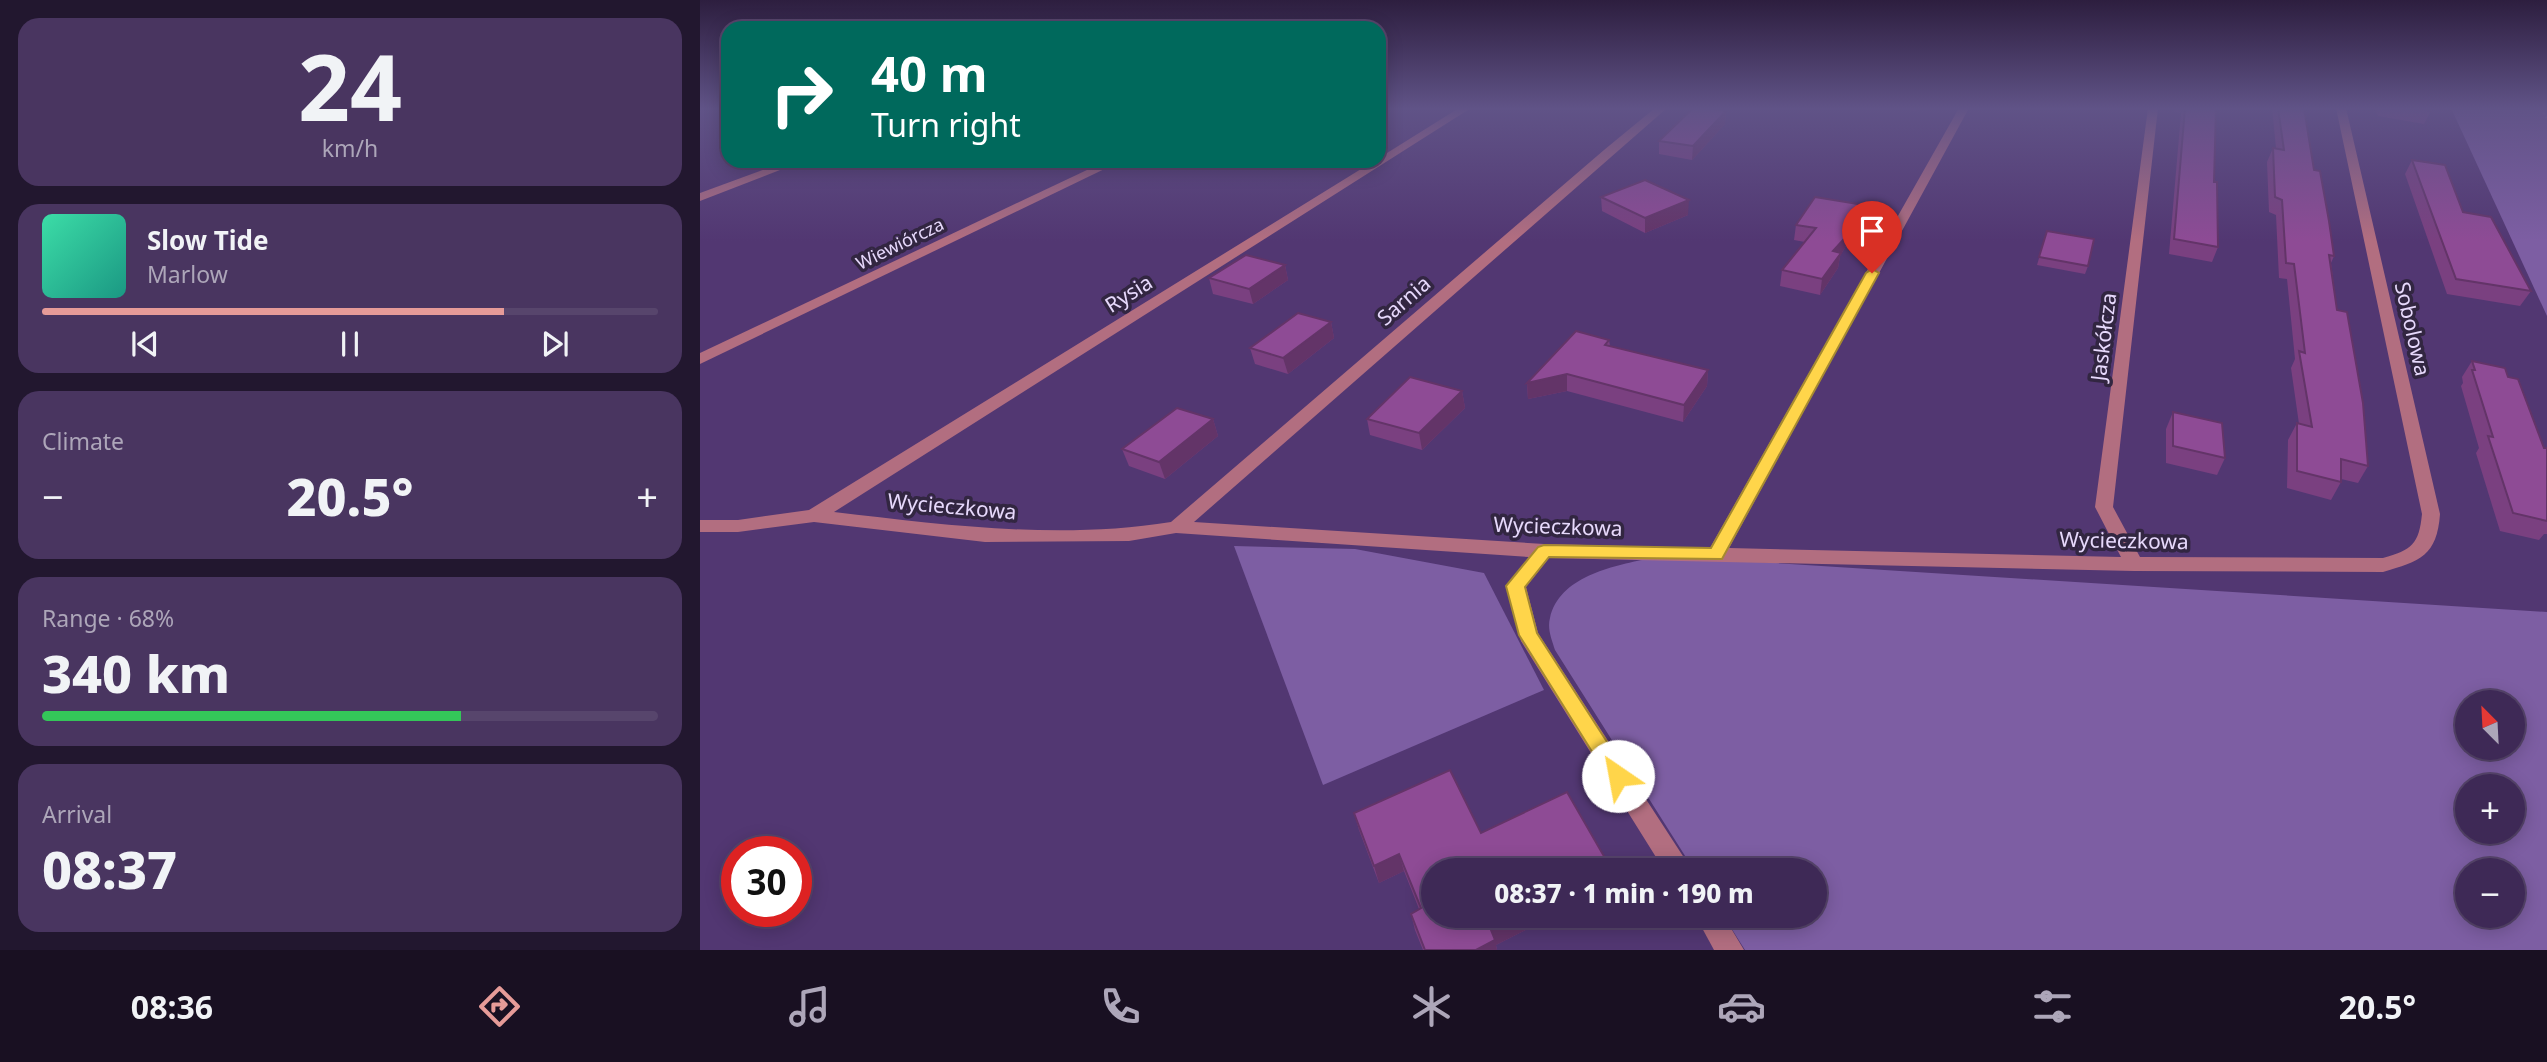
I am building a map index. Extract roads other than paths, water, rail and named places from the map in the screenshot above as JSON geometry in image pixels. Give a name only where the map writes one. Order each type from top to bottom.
[{"type":"street","name":"Sarnia","points":[[1176,527],[1608,152]]},
{"type":"street","points":[[1716,555],[1939,152]]},
{"type":"street","name":"Jaskółcza","points":[[2134,564],[2104,507],[2148,152]]},
{"type":"street","name":"Sobolowa","points":[[2351,152],[2431,514],[2430,538],[2416,556]]},
{"type":"street","points":[[700,197],[778,168]]},
{"type":"street","name":"Wiewiórcza","points":[[700,359],[1100,168]]},
{"type":"street","name":"Rysia","points":[[814,516],[1370,168]]},
{"type":"street","name":"Wycieczkowa","points":[[700,526],[738,526],[814,516],[985,536],[1129,535],[1176,527],[1544,551],[2134,564],[2383,565],[2416,556]]},
{"type":"street","points":[[1544,551],[1516,586],[1528,635],[1671,858]]},
{"type":"street","points":[[1716,928],[1730,950]]}]
